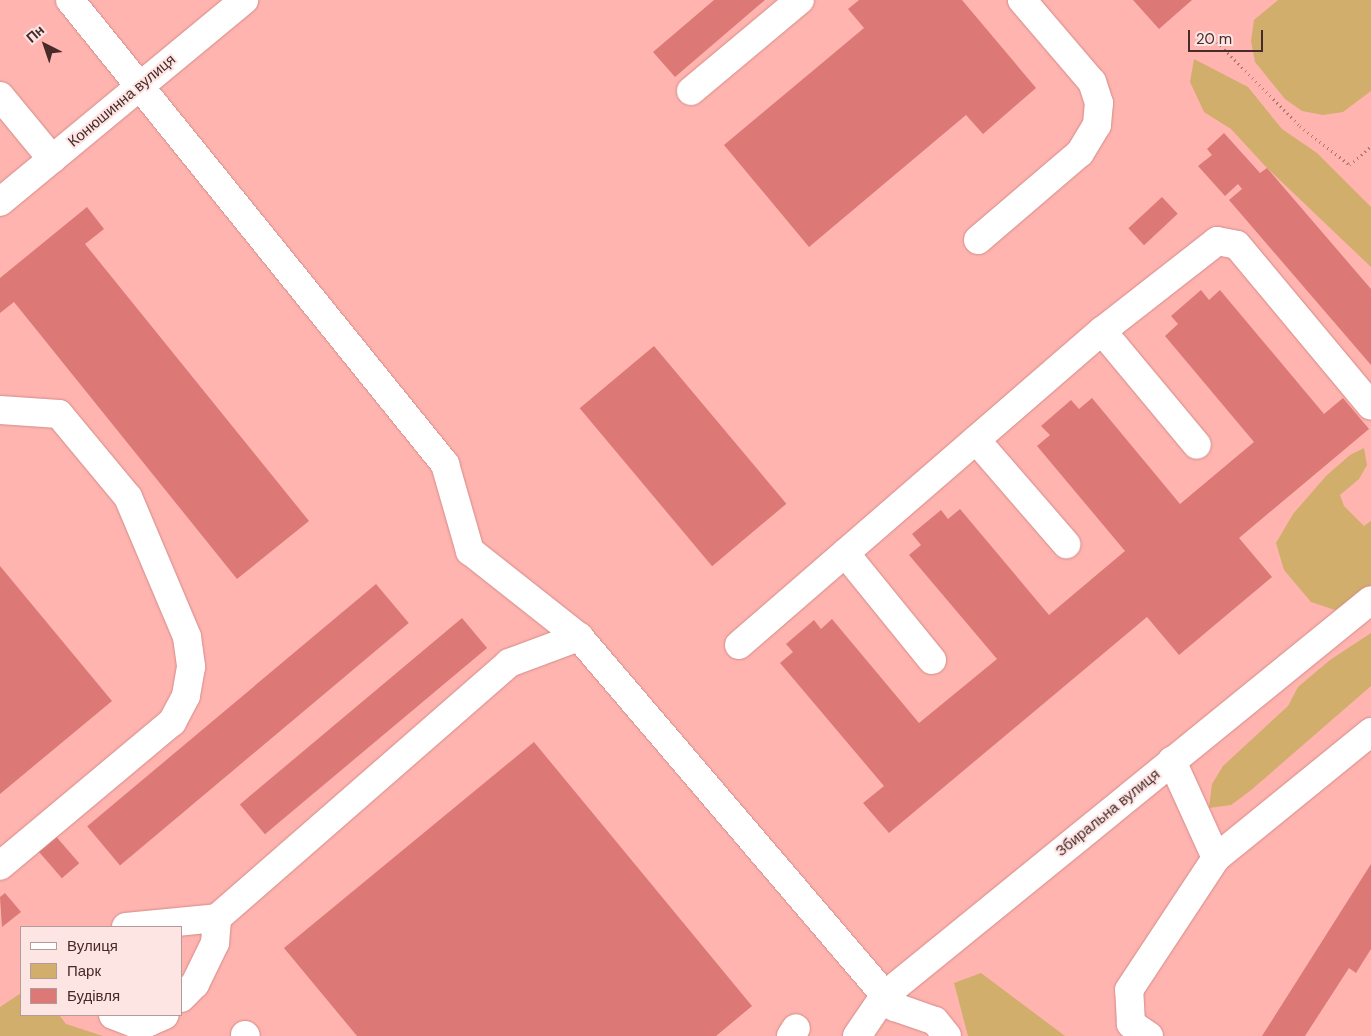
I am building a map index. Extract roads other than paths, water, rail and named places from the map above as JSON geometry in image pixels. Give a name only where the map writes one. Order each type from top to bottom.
[{"type":"street","points":[[70,0],[445,464],[470,551],[579,636],[895,1007],[935,1021],[947,1036]]},
{"type":"street","name":"Конюшинна вулиця","points":[[0,202],[244,0]]},
{"type":"street","points":[[691,91],[800,0]]},
{"type":"street","points":[[978,240],[1080,153],[1097,125],[1099,103],[1092,82],[1022,0]]},
{"type":"street","points":[[0,96],[52,159]]},
{"type":"street","points":[[739,645],[1102,330],[1217,241],[1237,245],[1371,406]]},
{"type":"street","points":[[1102,330],[1197,445]]},
{"type":"street","points":[[0,410],[60,414],[128,497],[187,637],[191,667],[186,696],[172,722],[0,866]]},
{"type":"street","points":[[976,440],[1066,544]]},
{"type":"street","points":[[845,554],[932,660]]},
{"type":"street","name":"Збиральна вулиця","points":[[857,1036],[885,995],[1371,600]]},
{"type":"street","points":[[136,926],[216,918],[509,663],[579,636]]},
{"type":"street","points":[[1149,1036],[1131,1024],[1129,990],[1216,858],[1371,732]]},
{"type":"street","points":[[1172,761],[1216,858]]},
{"type":"street","points":[[182,997],[195,984],[215,942],[216,918]]},
{"type":"street","points":[[116,1016],[134,1023],[149,1022],[163,1016]]}]
